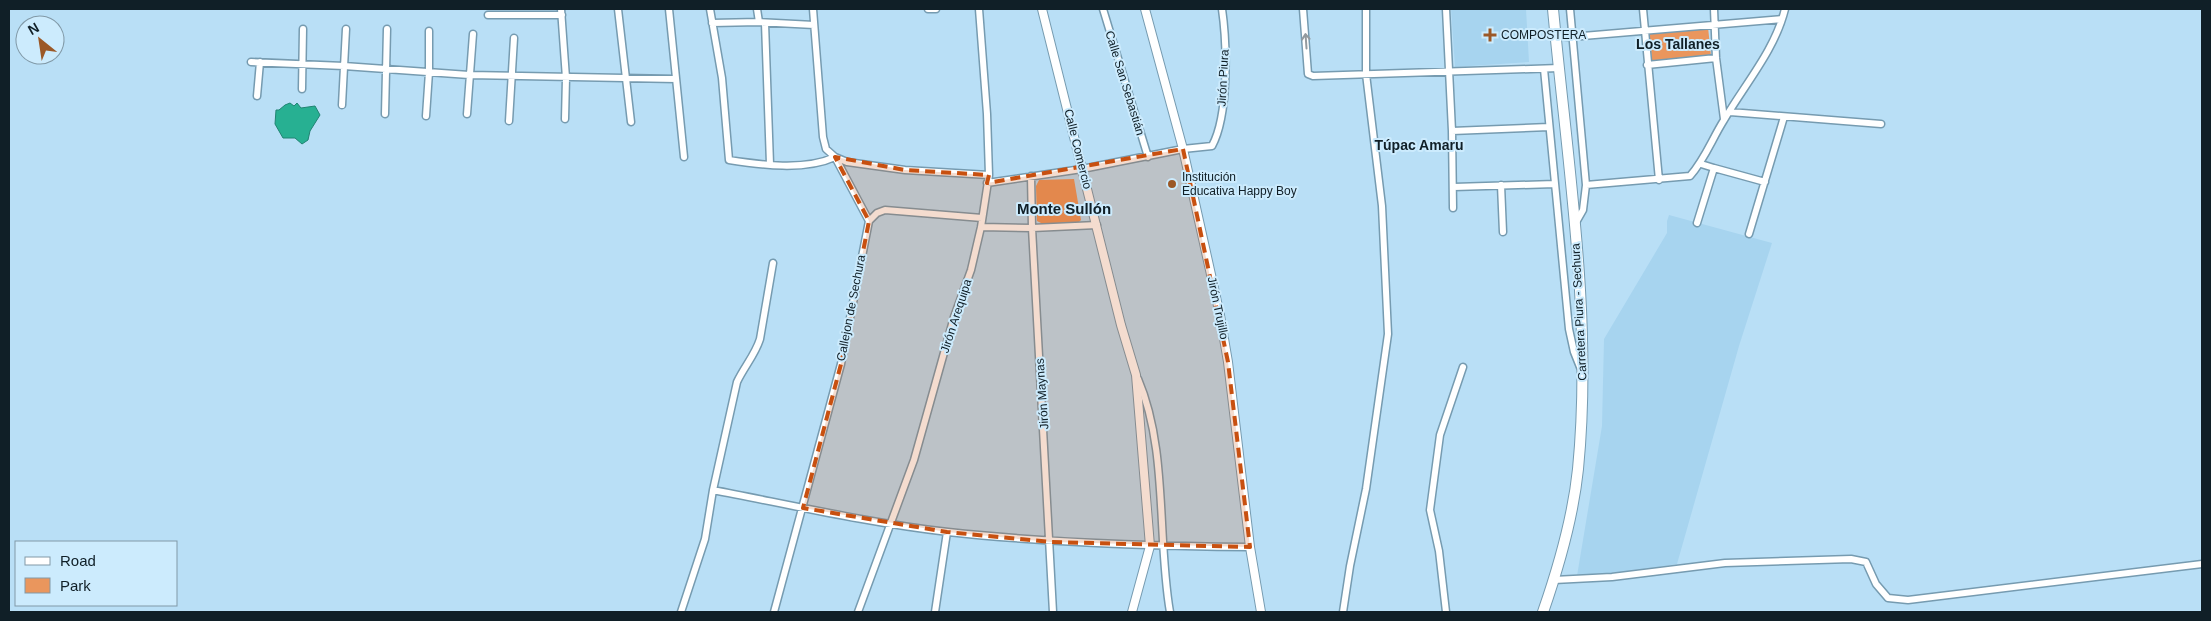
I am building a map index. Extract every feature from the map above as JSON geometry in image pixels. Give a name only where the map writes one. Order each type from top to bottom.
[{"type":"main road","name":"Carretera Piura - Sechura","points":[[1543,612],[1554,580],[1567,530],[1578,471],[1584,375],[1581,300],[1553,9]]},
{"type":"street","points":[[618,9],[631,122]]},
{"type":"street","points":[[669,9],[684,157]]},
{"type":"street","points":[[710,9],[722,78],[728,160],[770,164],[818,164],[835,157]]},
{"type":"street","points":[[757,9],[762,23],[770,164]]},
{"type":"street","points":[[813,9],[823,137],[826,149],[835,157],[847,162],[905,170],[988,175]]},
{"type":"street","points":[[928,9],[936,9]]},
{"type":"street","name":"Jirón Arequipa","points":[[858,612],[914,460],[954,317],[971,270],[981,227],[988,175],[987,114],[979,9]]},
{"type":"street","name":"Calle Comercio","points":[[1042,9],[1121,325],[1136,375],[1145,396],[1151,423],[1164,546],[1164,574],[1170,612]]},
{"type":"street","name":"Calle San Sebastián","points":[[1103,9],[1148,156]]},
{"type":"street","name":"Jirón Trujillo","points":[[1145,9],[1183,149],[1220,315],[1228,362],[1250,547],[1261,612]]},
{"type":"street","name":"Jirón Piura","points":[[1183,149],[1212,146],[1217,136],[1222,110],[1226,65],[1222,9]]},
{"type":"street","points":[[1303,9],[1308,74],[1313,76],[1559,68]]},
{"type":"street","points":[[1343,612],[1350,566],[1366,489],[1388,334],[1382,206],[1366,74],[1366,9]]},
{"type":"street","points":[[1446,9],[1450,71],[1453,208]]},
{"type":"street","points":[[1570,9],[1586,185],[1583,210],[1574,227]]},
{"type":"street","points":[[1643,9],[1660,180]]},
{"type":"street","points":[[1714,9],[1716,58],[1724,119]]},
{"type":"street","points":[[1586,185],[1690,176],[1701,164],[1724,119],[1762,62],[1785,9]]},
{"type":"street","points":[[488,15],[562,12],[566,78],[565,119]]},
{"type":"street","points":[[1555,36],[1782,19]]},
{"type":"street","points":[[712,23],[814,25]]},
{"type":"street","points":[[302,89],[303,29]]},
{"type":"street","points":[[342,105],[346,29]]},
{"type":"street","points":[[385,114],[386,30]]},
{"type":"street","points":[[426,116],[429,31]]},
{"type":"street","points":[[467,114],[472,34]]},
{"type":"street","points":[[509,121],[514,38]]},
{"type":"street","points":[[1647,64],[1716,58]]},
{"type":"street","points":[[251,62],[344,66],[470,75],[676,79]]},
{"type":"street","points":[[257,96],[260,62]]},
{"type":"street","points":[[1544,69],[1569,329],[1574,352],[1584,375]]},
{"type":"street","points":[[1730,112],[1882,124]]},
{"type":"street","points":[[1750,234],[1784,117]]},
{"type":"street","points":[[1452,131],[1549,127]]},
{"type":"street","points":[[987,183],[1183,149]]},
{"type":"street","points":[[835,157],[869,221],[877,213],[884,210],[982,218]]},
{"type":"street","points":[[1701,164],[1765,182]]},
{"type":"street","points":[[1697,223],[1714,168]]},
{"type":"street","name":"Jirón Maynas","points":[[1031,176],[1032,228],[1051,542],[1053,612]]},
{"type":"street","points":[[1454,187],[1555,184]]},
{"type":"street","points":[[1501,186],[1502,232]]},
{"type":"street","name":"Callejon de Sechura","points":[[774,612],[841,364],[869,221]]},
{"type":"street","points":[[981,227],[1032,228],[1097,225]]},
{"type":"street","points":[[681,612],[705,539],[713,490],[738,382],[742,371],[757,349],[760,339],[773,263]]},
{"type":"street","points":[[1446,612],[1439,551],[1430,510],[1440,435],[1463,367]]},
{"type":"street","name":"Calle Comercio","points":[[1132,612],[1150,546],[1136,396],[1136,375]]},
{"type":"street","points":[[713,490],[891,524],[946,532],[1051,542],[1150,546],[1250,547]]},
{"type":"street","points":[[935,612],[946,532]]},
{"type":"street","points":[[1554,580],[1612,577],[1725,563],[1851,559],[1866,562],[1876,584],[1888,598],[1908,600],[2202,564]]},
{"type":"highlighted area","points":[[1183,149],[1228,362],[1250,547],[1051,542],[947,532],[803,508],[841,364],[869,221],[835,157],[905,170],[989,175],[987,183]]},
{"type":"shaded area","name":"COMPOSTERA","points":[[1451,9],[1526,9],[1529,62],[1455,67]]},
{"type":"shaded area","points":[[290,103],[294,106],[297,103],[301,108],[315,106],[320,115],[310,131],[308,140],[302,144],[295,138],[283,138],[275,124],[276,110]]},
{"type":"shaded area","points":[[1669,215],[1772,243],[1739,346],[1677,564],[1633,571],[1577,576],[1602,426],[1604,339],[1667,233]]},
{"type":"green space","points":[[1708,27],[1711,56],[1652,61],[1649,31]]},
{"type":"green space","points":[[1074,179],[1081,220],[1079,222],[1043,224],[1037,221],[1036,186],[1039,180]]},
{"type":"place","name":"COMPOSTERA","points":[[1490,35]]},
{"type":"place","name":"Institución Educativa Happy Boy","points":[[1172,184]]},
{"type":"district","name":"Los Tallanes","points":[[1678,44]]},
{"type":"district","name":"Túpac Amaru","points":[[1419,145]]},
{"type":"district","name":"Monte Sullón","points":[[1064,208]]}]
